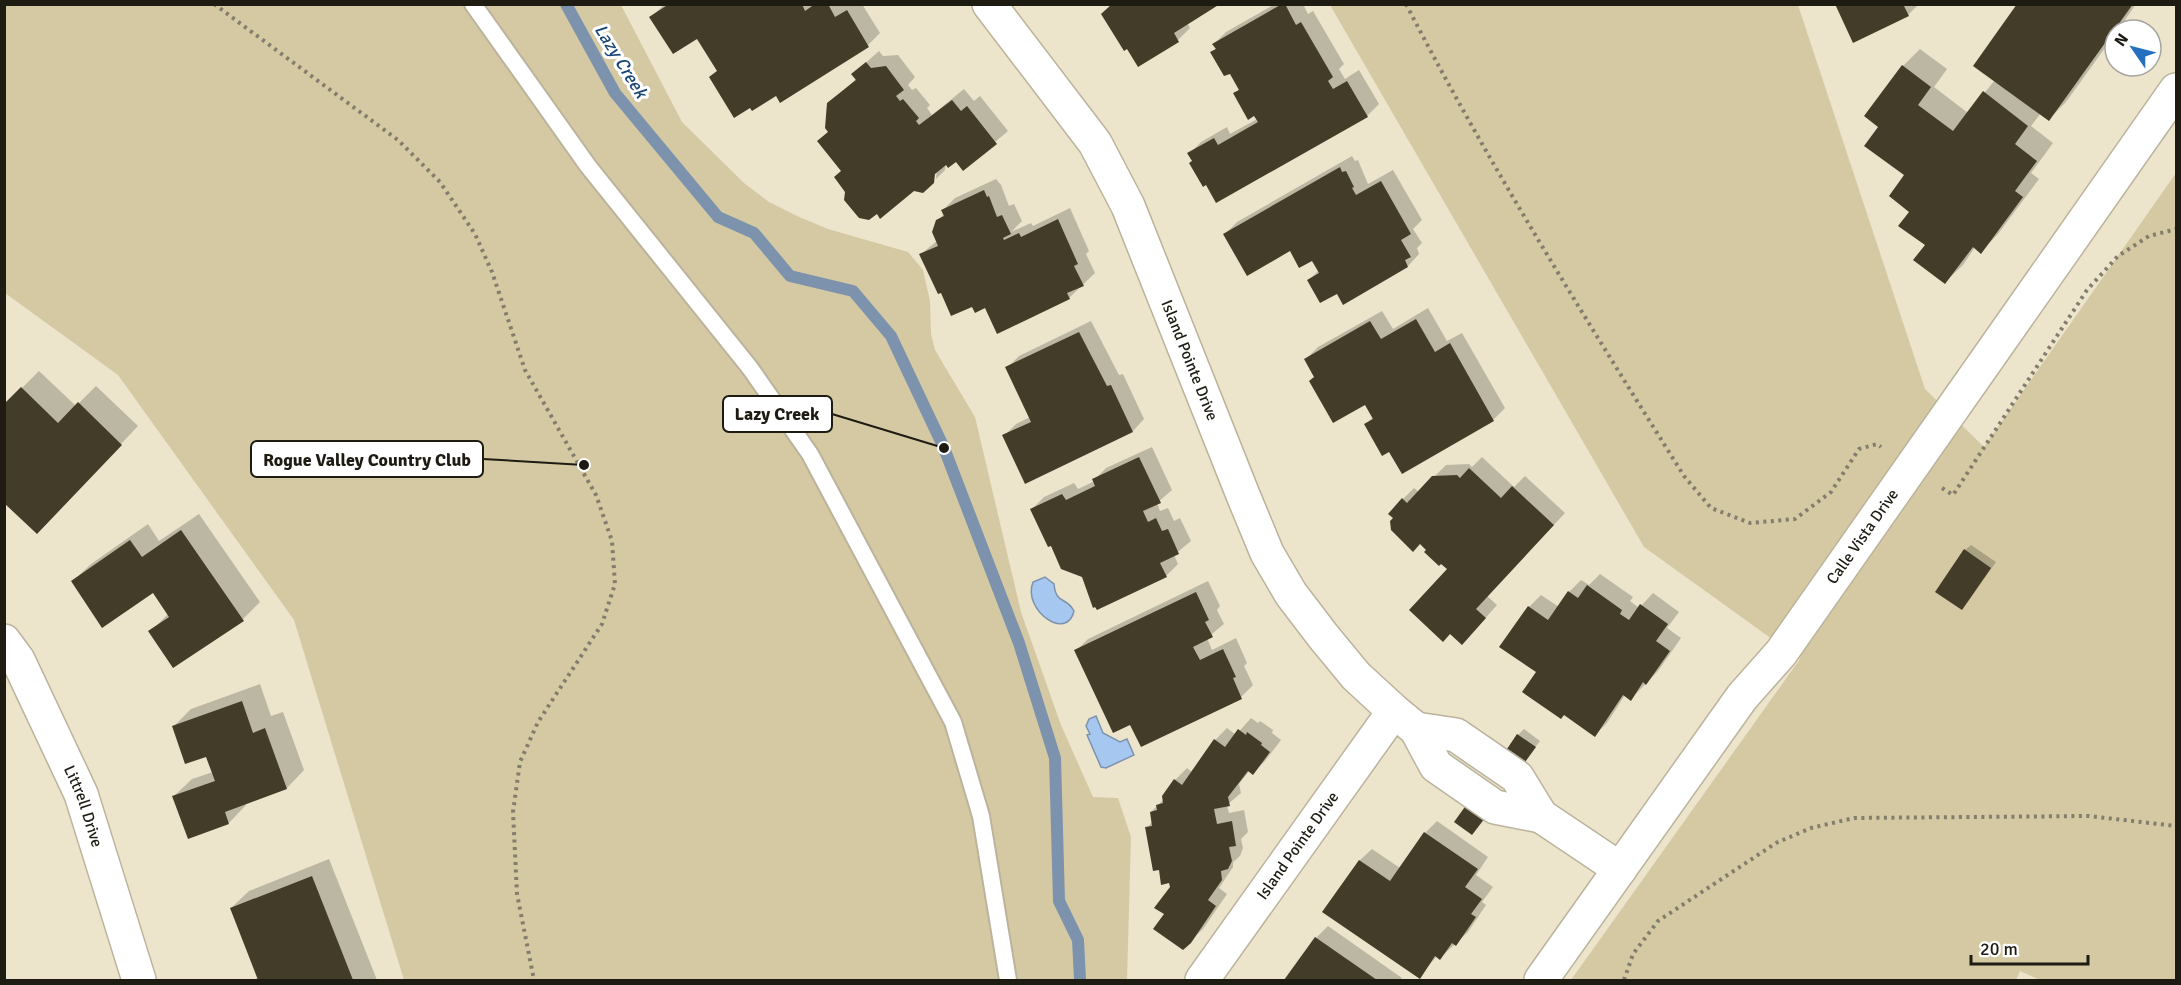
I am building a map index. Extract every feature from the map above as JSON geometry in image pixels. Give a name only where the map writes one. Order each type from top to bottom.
[{"type":"street","name":"Island Pointe Drive","points":[[989,4],[1095,143],[1128,206],[1268,554],[1291,594],[1356,676],[1405,720],[1202,981]]},
{"type":"street","name":"Calle Vista Drive","points":[[1541,981],[1742,697],[1780,652],[1912,468],[2176,90]]},
{"type":"street","name":"Littrell Drive","points":[[4,641],[18,660],[81,794],[139,981]]},
{"type":"street","points":[[1405,720],[1456,735],[1464,740],[1516,777],[1541,816],[1620,869]]},
{"type":"lane","points":[[473,4],[588,166],[750,368],[810,454],[953,722],[981,816],[1008,981]]},
{"type":"path","points":[[214,4],[398,140],[440,182],[476,234],[492,273],[525,370],[596,495],[612,541],[615,584],[602,624],[538,722],[520,762],[513,812],[518,894],[534,981]]},
{"type":"path","points":[[1406,4],[1455,98],[1536,237],[1684,476],[1711,508],[1750,524],[1795,519],[1831,492],[1859,449],[1877,444],[1953,495],[2088,290],[2118,256],[2149,236],[2176,229]]},
{"type":"path","points":[[1624,981],[1633,954],[1659,921],[1776,843],[1811,828],[1854,818],[2077,816],[2166,823],[2176,826]]},
{"type":"shaded area","points":[[5,5],[621,5],[682,122],[744,183],[769,202],[797,216],[828,229],[908,252],[923,270],[930,301],[931,334],[935,350],[975,417],[1021,612],[1061,725],[1093,797],[1118,798],[1131,837],[1127,980],[404,980],[294,620],[118,375],[5,293]]},
{"type":"shaded area","points":[[1330,5],[1798,5],[1925,389],[1984,447],[2176,173],[2176,980],[2040,980],[2020,971],[2016,980],[1571,980],[1800,659],[1644,547]]},
{"type":"water","points":[[1045,577],[1054,584],[1059,598],[1068,603],[1074,611],[1070,620],[1055,623],[1039,612],[1031,593],[1033,582]]},
{"type":"water","points":[[1096,716],[1103,733],[1120,742],[1127,739],[1134,755],[1106,768],[1101,767],[1087,735],[1090,734],[1086,726],[1089,719]]},
{"type":"building","points":[[669,4],[802,4],[805,11],[815,4],[828,4],[835,17],[847,10],[869,47],[780,103],[776,96],[752,111],[750,108],[734,118],[709,77],[717,71],[697,39],[673,54],[649,17]]},
{"type":"building","points":[[1112,4],[1220,4],[1174,33],[1179,42],[1138,67],[1127,49],[1124,51],[1101,14]]},
{"type":"building","points":[[1285,4],[1296,25],[1301,22],[1333,77],[1328,81],[1333,89],[1347,81],[1368,117],[1216,203],[1206,185],[1203,187],[1189,163],[1192,161],[1187,153],[1214,138],[1218,145],[1258,122],[1254,116],[1248,120],[1233,93],[1239,90],[1230,74],[1224,76],[1210,52],[1216,49],[1212,44]]},
{"type":"building","points":[[1835,4],[1903,4],[1909,16],[1853,43]]},
{"type":"building","points":[[2017,4],[2133,4],[2123,18],[2103,18],[2103,46],[2049,121],[1973,66]]},
{"type":"building","points":[[866,62],[871,68],[886,66],[904,90],[896,96],[900,101],[903,99],[919,118],[916,121],[919,125],[952,100],[961,111],[967,106],[997,144],[963,171],[956,162],[948,168],[946,165],[935,174],[934,183],[923,193],[914,191],[880,219],[877,214],[869,220],[859,218],[844,200],[845,192],[834,177],[841,171],[817,141],[828,132],[825,128],[827,103],[856,80],[851,74]]},
{"type":"building","points":[[1902,65],[1931,87],[1918,105],[1953,131],[1983,91],[2028,126],[2015,144],[2037,161],[2015,191],[2023,197],[1981,254],[1973,247],[1945,284],[1913,260],[1925,245],[1898,226],[1909,212],[1889,196],[1904,175],[1864,146],[1878,127],[1864,116]]},
{"type":"building","points":[[1340,167],[1342,172],[1346,171],[1356,195],[1381,181],[1411,234],[1401,240],[1411,257],[1405,260],[1408,267],[1343,305],[1337,294],[1320,303],[1307,280],[1319,273],[1312,261],[1299,268],[1290,251],[1247,276],[1223,234]]},
{"type":"building","points":[[984,190],[987,197],[989,196],[997,217],[1002,215],[1011,234],[1003,238],[1004,240],[1019,233],[1021,237],[1058,219],[1078,264],[1074,266],[1084,286],[1067,293],[1070,299],[997,334],[985,308],[975,313],[972,307],[951,316],[919,254],[938,246],[932,232],[936,220],[944,216],[941,210]]},
{"type":"building","points":[[1416,319],[1435,352],[1450,343],[1494,421],[1402,474],[1389,452],[1382,456],[1364,424],[1373,419],[1365,405],[1333,423],[1309,381],[1314,377],[1304,359],[1370,321],[1381,339]]},
{"type":"building","points":[[1079,332],[1107,386],[1111,385],[1133,432],[1025,484],[1002,435],[1031,422],[1005,367]]},
{"type":"building","points":[[21,387],[58,423],[78,402],[122,445],[37,534],[4,503],[4,404]]},
{"type":"building","points":[[1139,457],[1161,503],[1143,511],[1148,522],[1156,518],[1162,531],[1168,529],[1179,554],[1160,563],[1167,577],[1097,610],[1093,608],[1082,577],[1061,569],[1030,509],[1062,494],[1066,500],[1095,486],[1092,479]]},
{"type":"building","points":[[1469,468],[1501,498],[1512,486],[1554,525],[1476,609],[1486,618],[1462,645],[1450,634],[1443,642],[1409,610],[1447,569],[1441,564],[1439,566],[1424,552],[1426,550],[1420,544],[1413,552],[1391,530],[1390,521],[1393,518],[1388,514],[1402,498],[1407,503],[1432,476],[1457,475],[1460,478]]},
{"type":"building","points":[[181,530],[244,621],[173,668],[148,631],[169,617],[153,593],[102,628],[71,581],[130,540],[142,557]]},
{"type":"building","points":[[1964,549],[1991,568],[1962,610],[1935,592]]},
{"type":"building","points":[[1587,585],[1622,610],[1620,614],[1629,620],[1640,604],[1668,624],[1656,641],[1670,651],[1646,685],[1643,682],[1631,701],[1623,695],[1595,737],[1564,715],[1561,719],[1522,692],[1536,672],[1499,647],[1528,606],[1548,620],[1568,591],[1578,598]]},
{"type":"building","points":[[1196,592],[1209,620],[1205,622],[1213,637],[1193,647],[1200,660],[1223,649],[1236,677],[1233,678],[1242,699],[1141,747],[1130,725],[1113,733],[1074,650]]},
{"type":"building","points":[[242,701],[253,733],[265,728],[287,789],[225,812],[229,824],[188,839],[172,796],[215,781],[206,757],[185,764],[172,726]]},
{"type":"building","points":[[1238,729],[1246,735],[1247,732],[1270,752],[1253,775],[1248,771],[1228,797],[1230,806],[1214,809],[1217,824],[1232,821],[1236,846],[1229,847],[1232,861],[1228,869],[1221,871],[1222,880],[1208,900],[1216,906],[1191,943],[1183,950],[1153,929],[1164,914],[1154,908],[1170,887],[1169,883],[1161,885],[1159,870],[1153,871],[1145,827],[1152,826],[1150,812],[1157,810],[1156,805],[1163,803],[1162,796],[1174,779],[1182,785],[1214,739],[1225,747]]},
{"type":"building","points":[[1517,734],[1536,747],[1523,765],[1505,752]]},
{"type":"building","points":[[1467,804],[1485,818],[1472,835],[1454,822]]},
{"type":"building","points":[[1424,832],[1478,869],[1465,887],[1482,899],[1471,914],[1476,917],[1456,946],[1452,943],[1440,960],[1435,956],[1420,979],[1322,912],[1359,860],[1390,881]]},
{"type":"building","points":[[312,876],[353,980],[258,980],[230,908]]},
{"type":"building","points":[[1315,937],[1377,980],[1284,980]]},
{"type":"waterway","name":"Lazy Creek","points":[[566,4],[615,93],[718,217],[754,233],[790,276],[853,291],[891,336],[944,448],[1019,643],[1055,758],[1059,901],[1078,940],[1080,980]]},
{"type":"place","name":"Lazy Creek","points":[[944,448]]},
{"type":"place","name":"Rogue Valley Country Club","points":[[584,465]]}]
